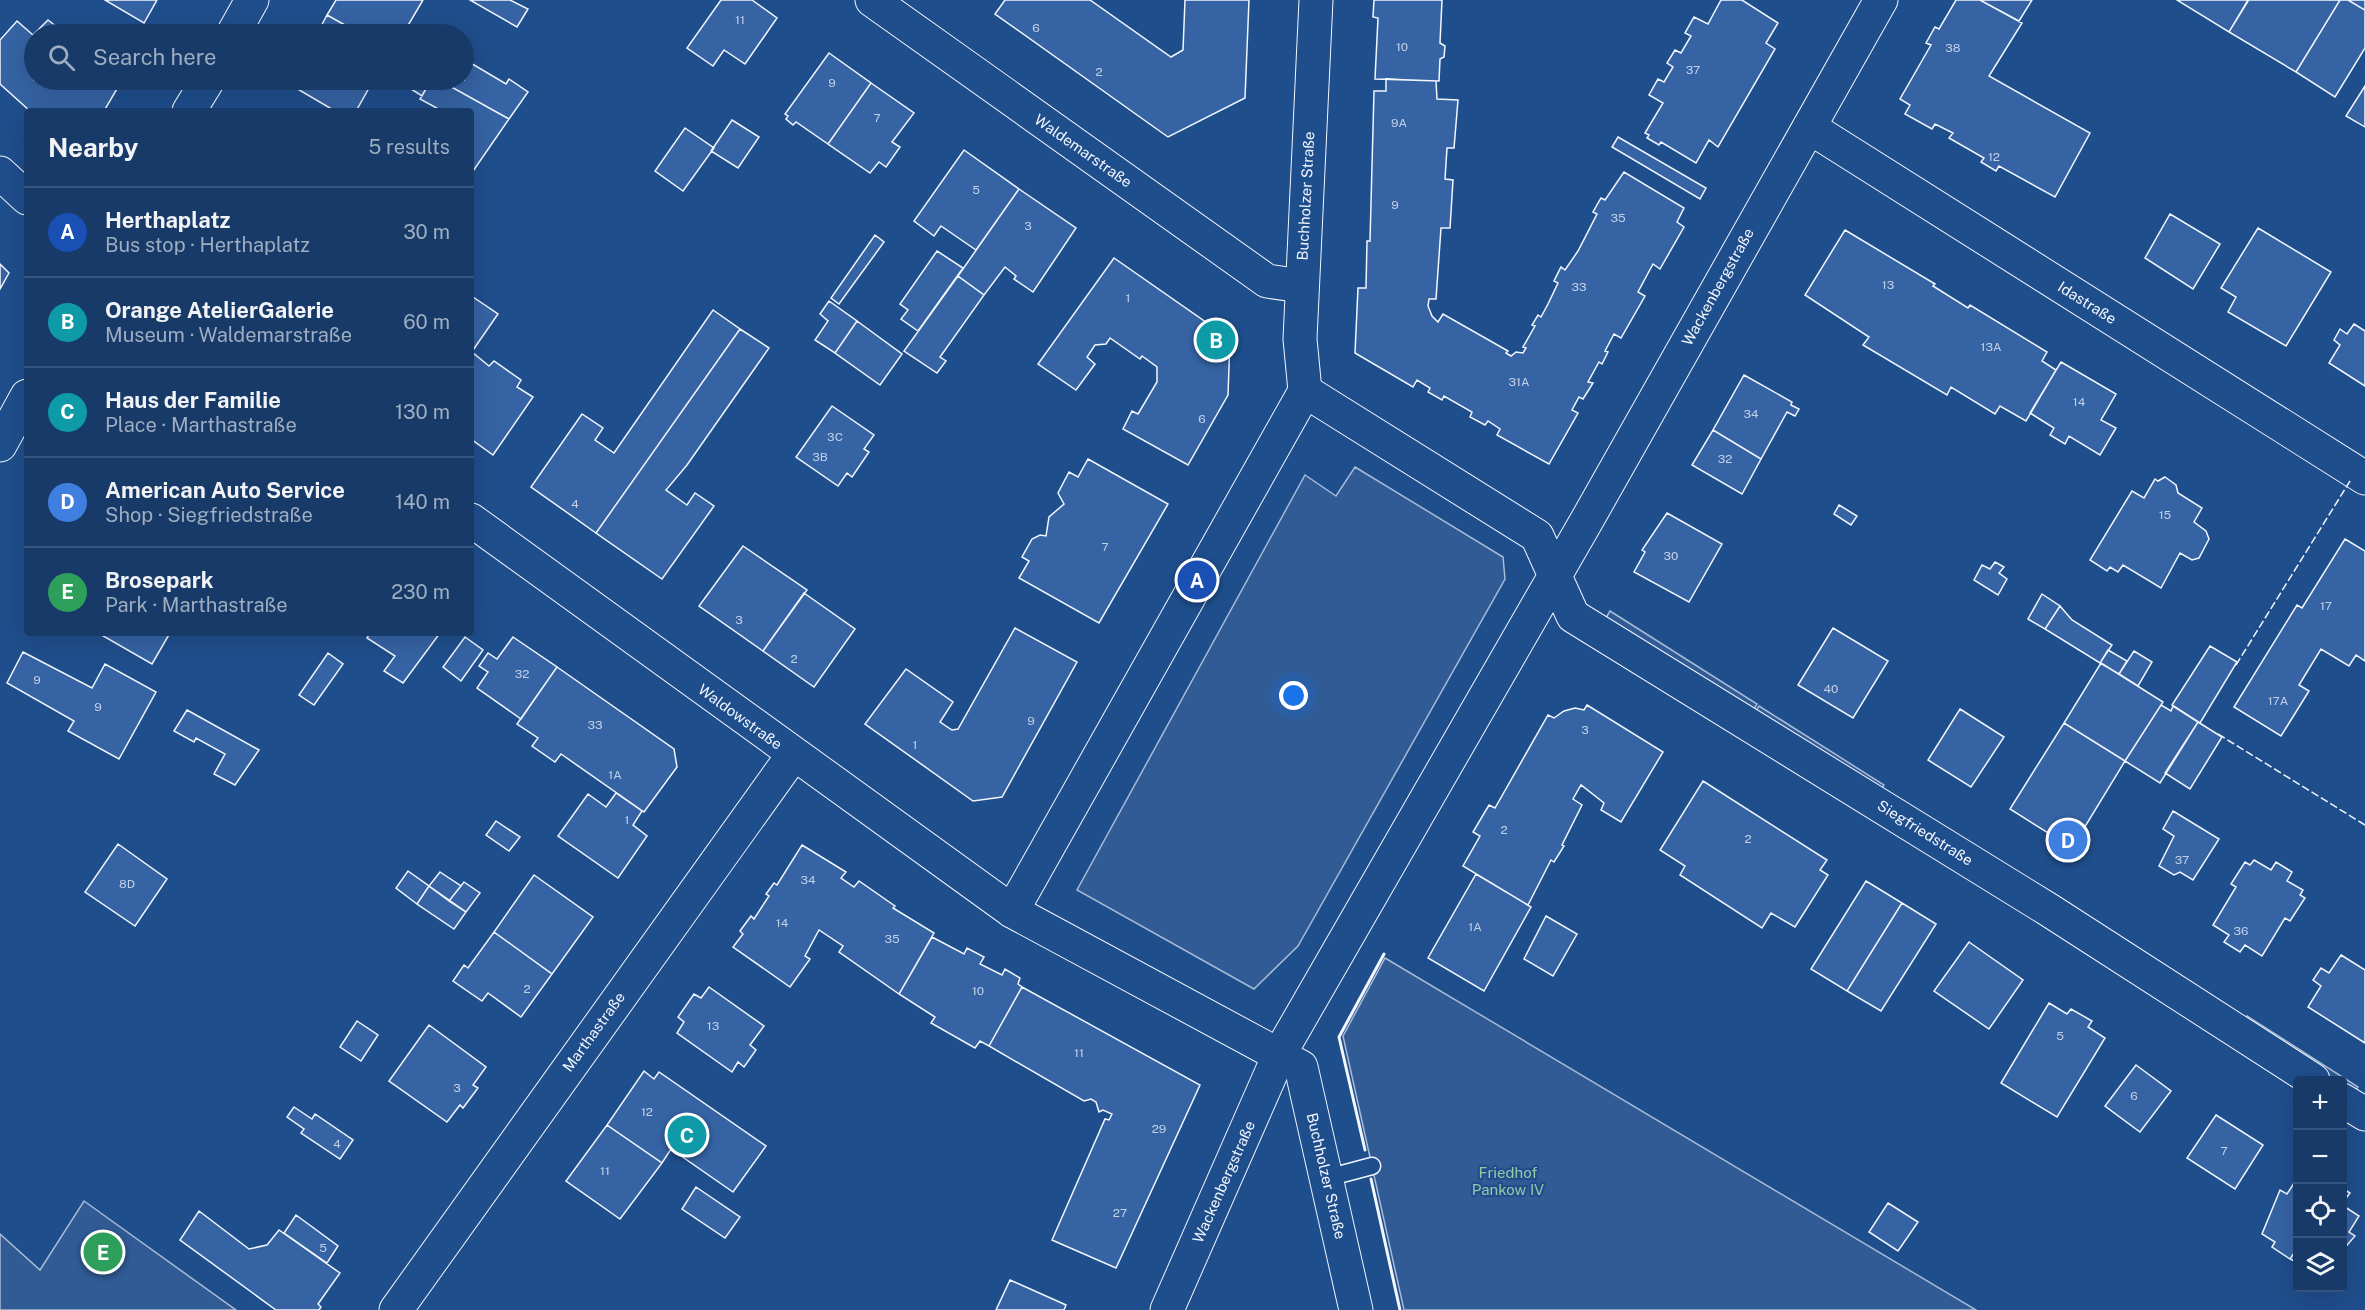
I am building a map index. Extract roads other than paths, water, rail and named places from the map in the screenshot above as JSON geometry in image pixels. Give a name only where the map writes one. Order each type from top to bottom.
[{"type":"street","points":[[239,24],[252,0]]},
{"type":"street","name":"Waldemarstraße","points":[[872,0],[1267,281],[1301,286]]},
{"type":"street","name":"Buchholzer Straße","points":[[1305,391],[1300,339],[1301,286],[1316,0]]},
{"type":"street","name":"Wackenbergstraße","points":[[1167,1310],[1280,1053],[1556,574],[1881,0]]},
{"type":"street","points":[[191,108],[202,90]]},
{"type":"street","name":"Idastraße","points":[[1809,127],[2365,478]]},
{"type":"street","points":[[0,173],[24,195]]},
{"type":"street","points":[[1012,911],[1305,391]]},
{"type":"street","name":"Siegfriedstraße","points":[[1305,391],[1537,536],[1573,616],[2049,910],[2307,1076]]},
{"type":"street","points":[[0,445],[24,401]]},
{"type":"street","name":"Waldowstraße","points":[[474,522],[793,755],[1012,911],[1280,1053]]},
{"type":"street","name":"Marthastraße","points":[[396,1310],[793,755]]},
{"type":"street","name":"Buchholzer Straße","points":[[1280,1053],[1301,1067],[1356,1310]]},
{"type":"street","points":[[2347,1103],[2365,1114]]},
{"type":"lane","points":[[1327,1178],[1372,1166]]},
{"type":"place","name":"Orange AtelierGalerie","points":[[1216,340]]},
{"type":"place","name":"Herthaplatz","points":[[1197,580]]},
{"type":"place","name":"American Auto Service","points":[[2068,840]]},
{"type":"place","name":"Haus der Familie","points":[[687,1135]]},
{"type":"place","name":"Brosepark","points":[[103,1252]]},
{"type":"park label","name":"Friedhof Pankow IV","points":[[1508,1182]]}]
